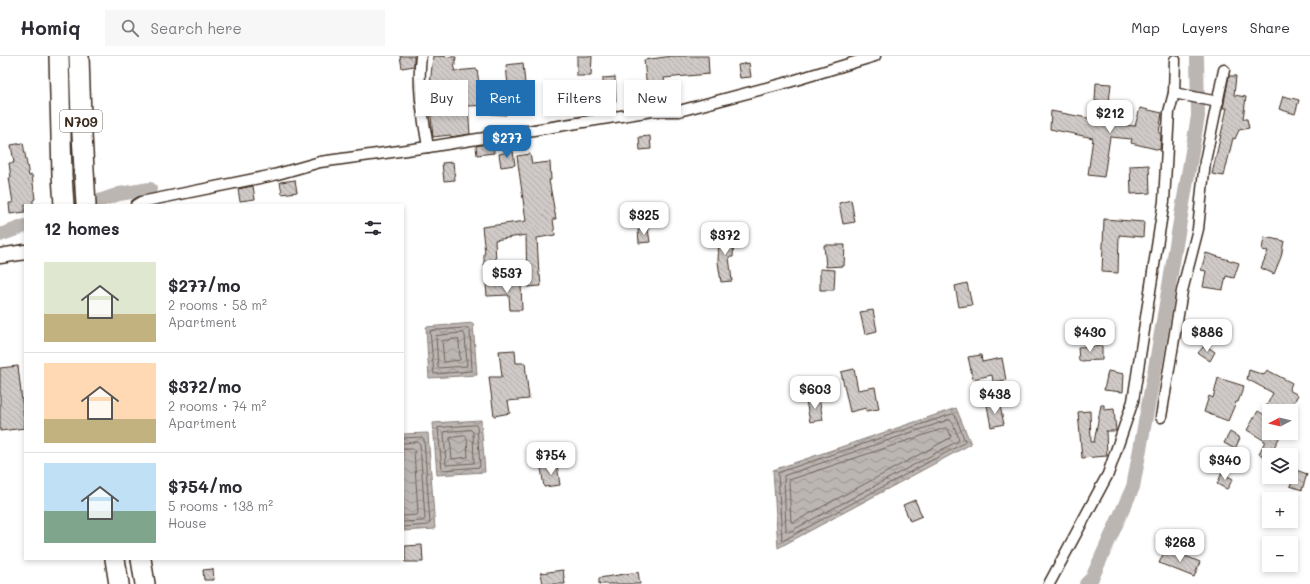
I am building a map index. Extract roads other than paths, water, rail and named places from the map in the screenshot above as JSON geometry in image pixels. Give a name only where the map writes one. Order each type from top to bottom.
[{"type":"highway","name":"N709","points":[[59,56],[64,204]]},
{"type":"highway","name":"N709","points":[[79,56],[86,204]]},
{"type":"highway","points":[[115,560],[119,584]]},
{"type":"highway","points":[[141,560],[145,584]]},
{"type":"street","points":[[422,56],[420,69],[422,108],[428,147]]},
{"type":"street","points":[[138,204],[141,202],[274,175],[320,162],[428,147],[652,111],[679,111],[789,82],[875,56]]},
{"type":"street","points":[[1049,584],[1108,474],[1133,400],[1164,201],[1169,112],[1174,93],[1175,60]]},
{"type":"street","points":[[1161,417],[1182,291],[1198,229],[1205,160],[1224,70]]},
{"type":"street","points":[[1174,93],[1218,102]]},
{"type":"street","points":[[0,256],[24,252]]},
{"type":"water","points":[[473,323],[477,375],[429,378],[426,327]]},
{"type":"water","points":[[956,408],[971,444],[778,548],[773,470]]},
{"type":"water","points":[[481,420],[485,472],[437,475],[433,423]]},
{"type":"water","points":[[428,433],[435,529],[404,531],[404,434]]},
{"type":"waterway","points":[[1086,584],[1092,578],[1133,487],[1198,116],[1197,56]]},
{"type":"waterway","points":[[90,204],[119,194],[150,189]]},
{"type":"waterway","points":[[0,235],[24,226]]}]
